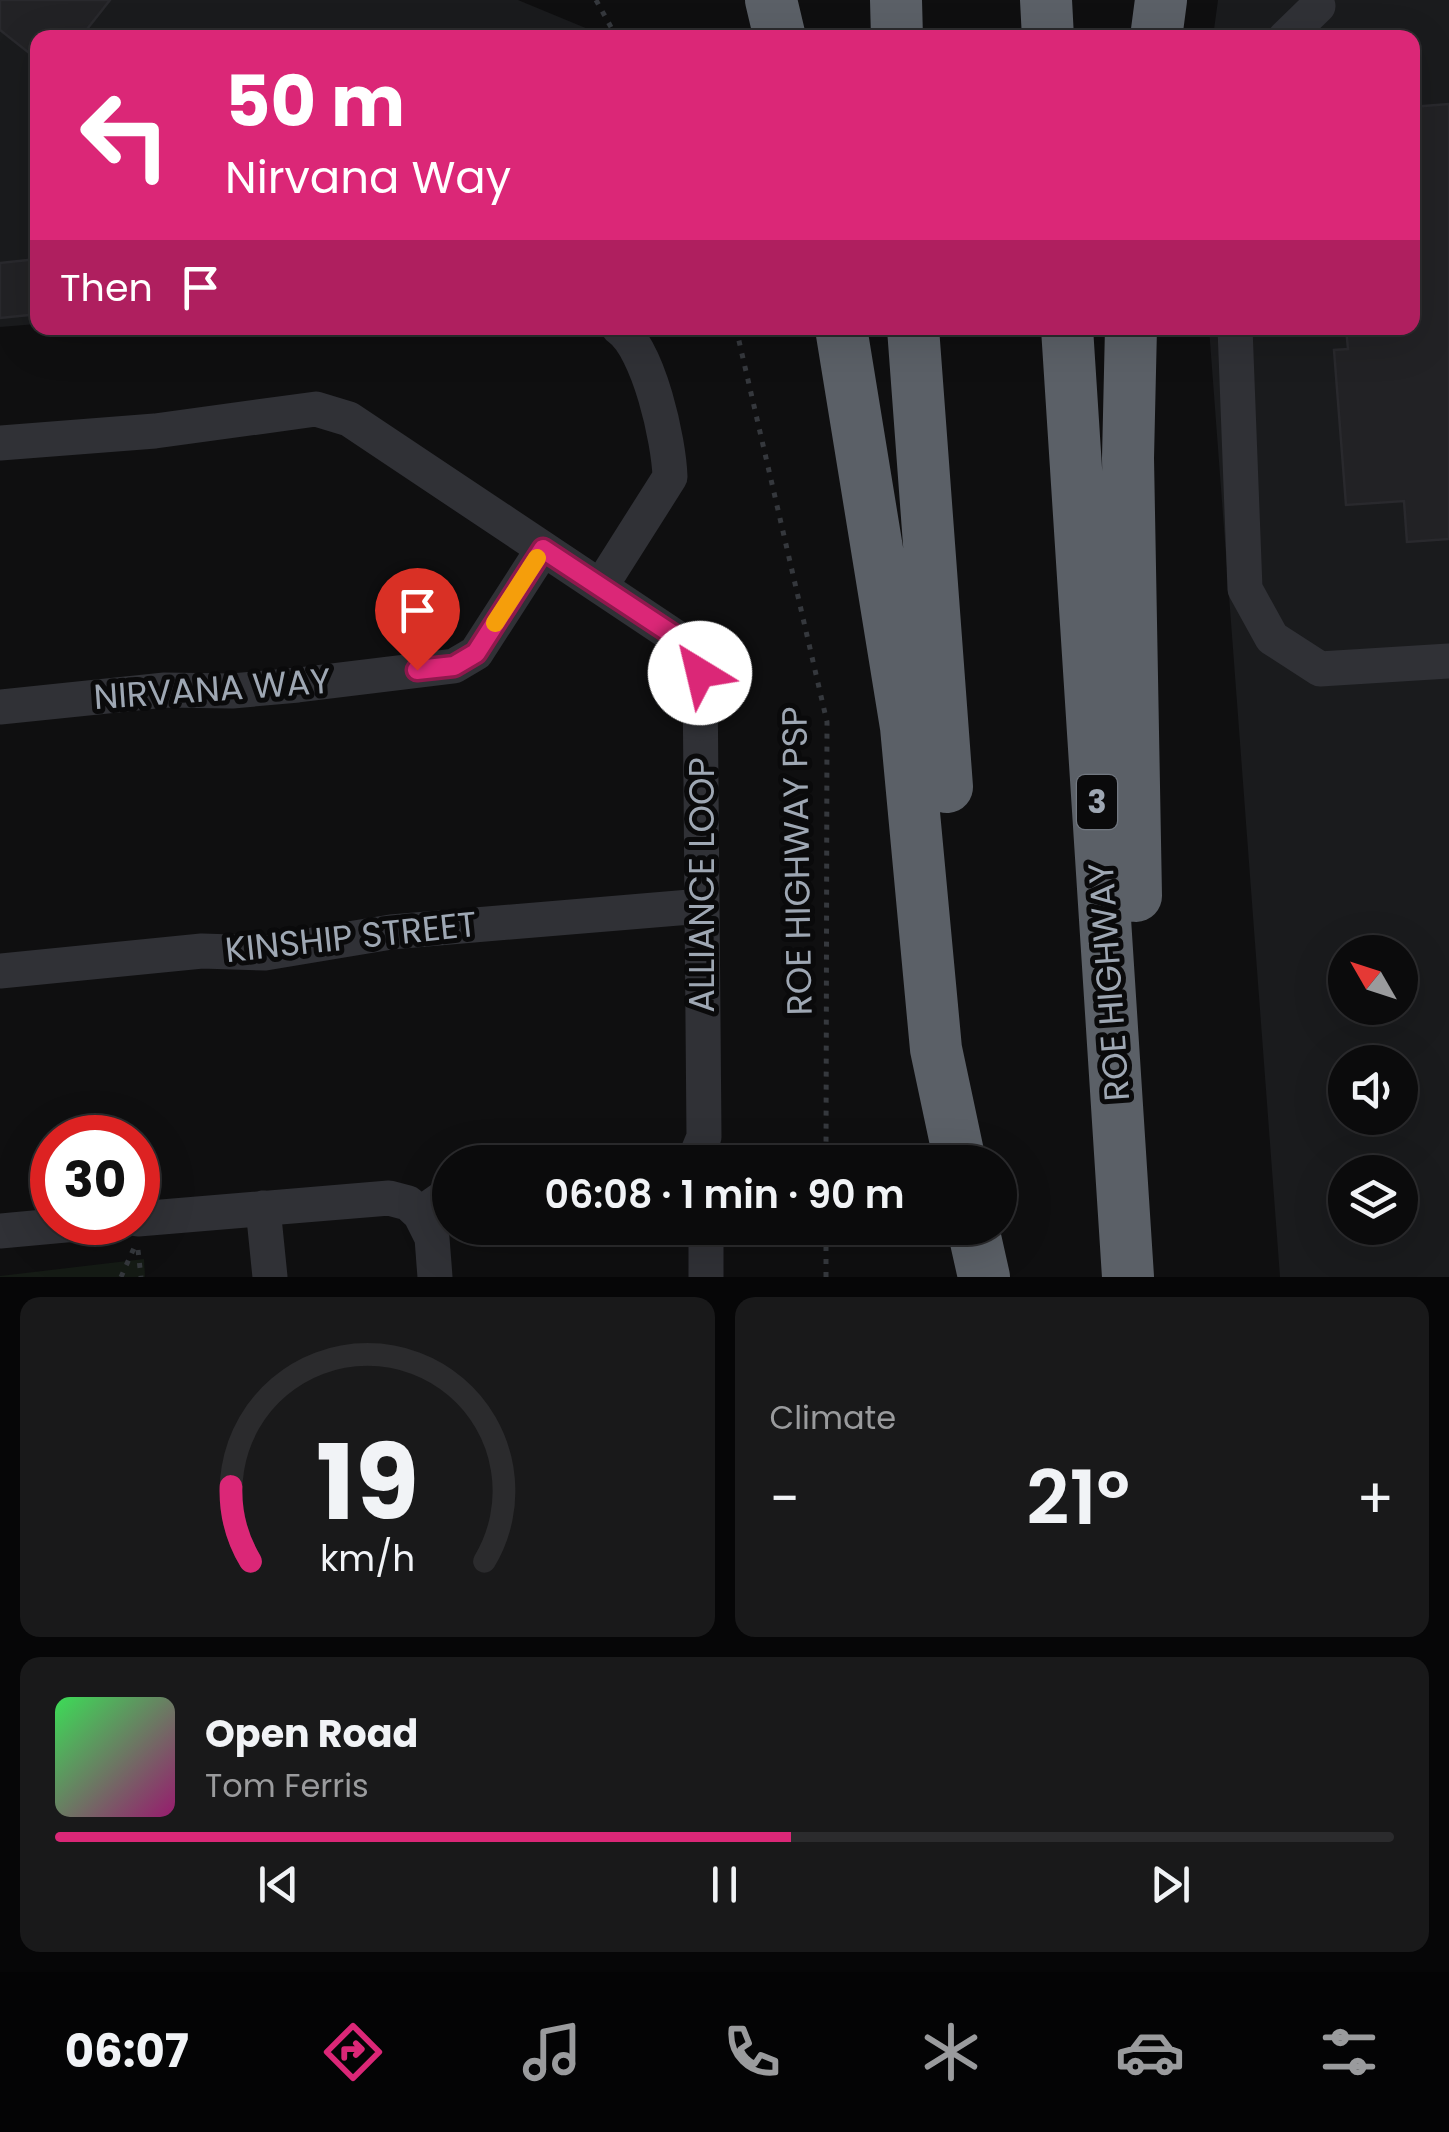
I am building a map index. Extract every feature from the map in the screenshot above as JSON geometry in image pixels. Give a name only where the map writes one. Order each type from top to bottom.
[{"type":"highway","points":[[771,0],[778,30]]},
{"type":"highway","points":[[896,0],[897,30]]},
{"type":"highway","points":[[1046,0],[1048,30]]},
{"type":"highway","points":[[1157,30],[1162,0]]},
{"type":"highway","points":[[842,335],[906,727],[936,1049],[956,1145]]},
{"type":"highway","points":[[913,335],[930,587],[979,1145]]},
{"type":"highway","name":"ROE HIGHWAY","points":[[1067,335],[1128,1277]]},
{"type":"highway","points":[[1131,335],[1128,458],[1141,1277]]},
{"type":"highway","points":[[978,1245],[986,1277]]},
{"type":"highway","points":[[985,1245],[986,1277]]},
{"type":"street","points":[[1294,30],[1318,6]]},
{"type":"street","points":[[601,586],[670,478],[646,368],[630,335]]},
{"type":"street","points":[[1235,335],[1245,589],[1272,638],[1320,669],[1449,660]]},
{"type":"street","name":"ALLIANCE LOOP","points":[[0,443],[156,431],[316,409],[332,412],[684,642],[695,656],[700,673],[704,1137],[701,1145]]},
{"type":"street","name":"NIRVANA WAY","points":[[0,706],[165,690],[265,688],[454,666],[476,653],[543,549]]},
{"type":"street","name":"KINSHIP STREET","points":[[0,971],[202,952],[265,953],[391,932],[702,906]]},
{"type":"street","points":[[160,1229],[264,1208],[389,1198],[408,1203],[420,1214],[432,1238],[435,1277]]},
{"type":"street","points":[[420,1214],[432,1206]]},
{"type":"street","points":[[264,1208],[270,1277]]},
{"type":"street","points":[[0,1231],[30,1228]]},
{"type":"street","points":[[706,1245],[706,1277]]},
{"type":"path","points":[[596,0],[612,30]]},
{"type":"path","name":"ROE HIGHWAY PSP","points":[[738,335],[827,722],[826,1145]]},
{"type":"path","points":[[139,1245],[141,1277]]},
{"type":"path","points":[[826,1245],[826,1277]]},
{"type":"shaded area","points":[[0,0],[518,0],[588,29],[30,30],[30,325],[0,327]]},
{"type":"shaded area","points":[[1218,0],[1449,0],[1449,1277],[1280,1277],[1210,335],[1420,335],[1420,30],[1214,30]]},
{"type":"shaded area","points":[[144,1259],[145,1277],[0,1277],[0,1276]]},
{"type":"building","points":[[0,0],[110,0],[86,30],[30,30],[30,54],[0,30]]},
{"type":"building","points":[[1449,104],[1449,539],[1407,542],[1404,501],[1346,505],[1334,350],[1348,349],[1347,335],[1420,335],[1420,106]]},
{"type":"building","points":[[30,260],[30,315],[0,318],[0,263]]},
{"type":"slow traffic","points":[[495,623],[537,558]]},
{"type":"route","points":[[417,670],[454,666],[476,653],[543,549],[684,642],[695,656],[700,673]]}]
